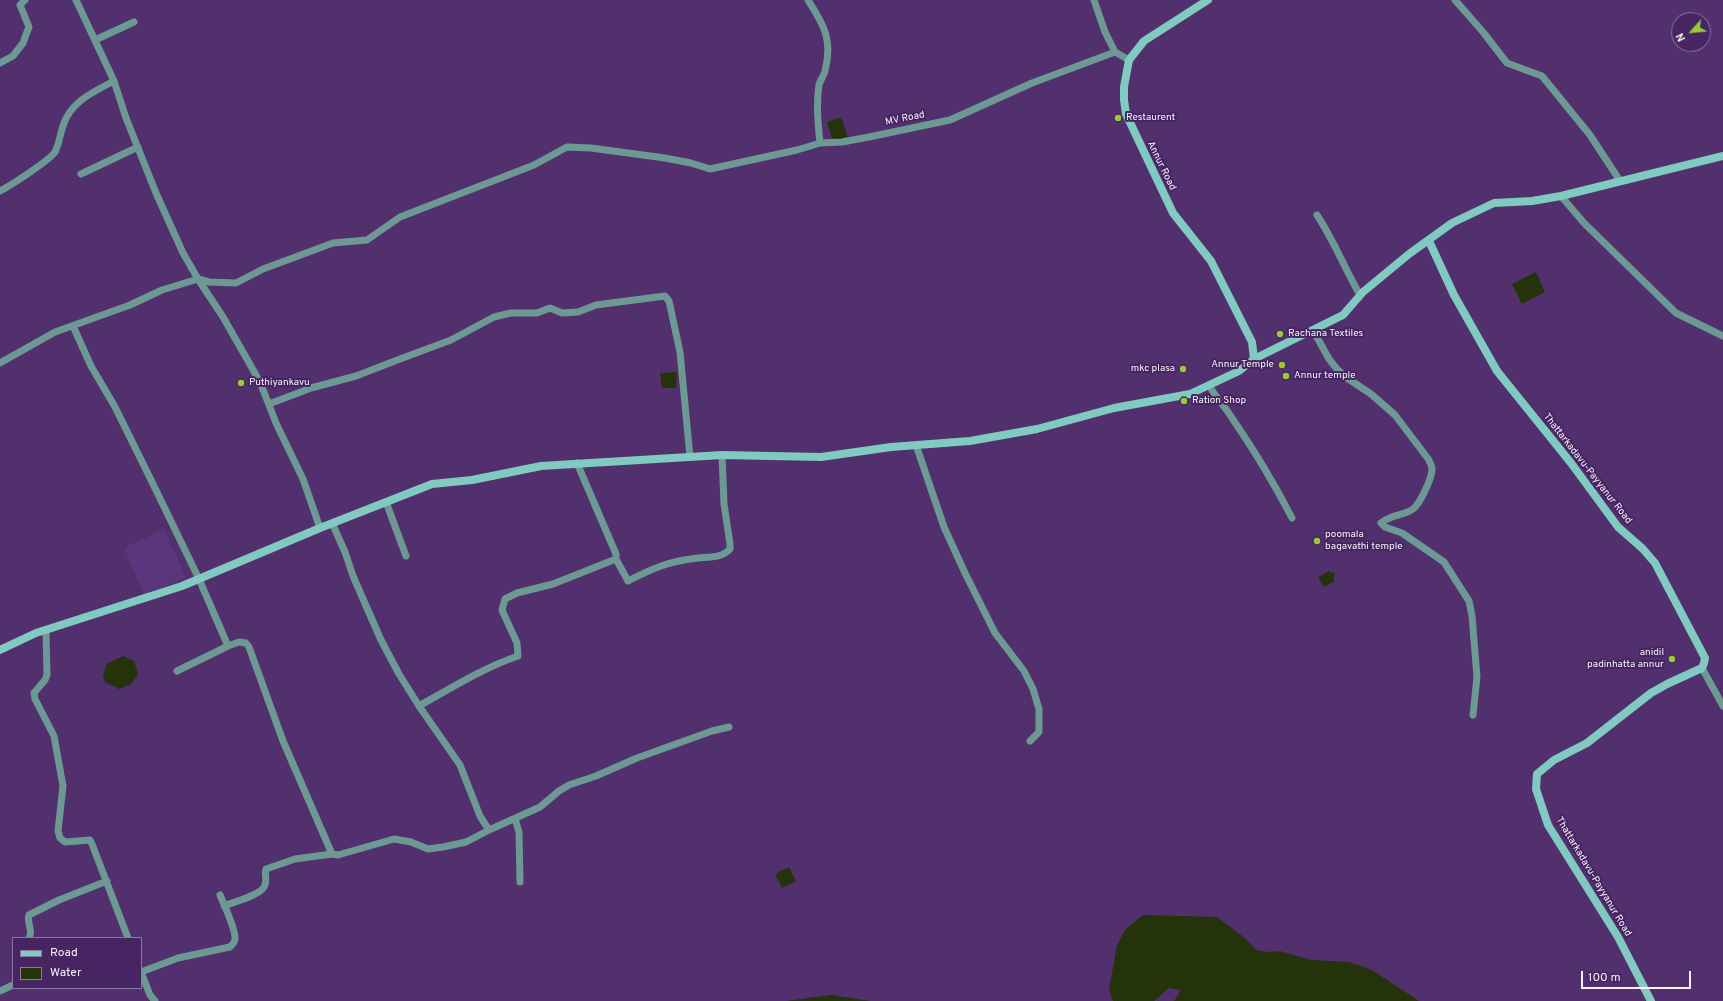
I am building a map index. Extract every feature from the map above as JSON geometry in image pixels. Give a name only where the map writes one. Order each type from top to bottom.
[{"type":"main road","name":"Annur Road","points":[[1208,0],[1144,41],[1129,60],[1124,87],[1124,100],[1126,114],[1173,213],[1211,261],[1252,342],[1254,359]]},
{"type":"main road","points":[[0,650],[46,630],[182,586],[332,523],[432,484],[472,480],[541,466],[577,463],[722,456],[821,457],[916,445],[970,441],[1037,429],[1114,408],[1190,394],[1239,371],[1254,359],[1342,315],[1360,295],[1408,254],[1429,241],[1452,223],[1494,204],[1532,201],[1561,196],[1723,156]]},
{"type":"main road","name":"Thattarkadavu-Payyanur Road","points":[[1429,241],[1454,295],[1497,371],[1571,463],[1618,527],[1643,549],[1655,563],[1704,658],[1702,668],[1667,684],[1651,694],[1587,743],[1554,760],[1538,774],[1536,789],[1548,825],[1618,937],[1651,1001]]},
{"type":"street","points":[[0,63],[13,56],[23,43],[28,32],[29,27],[20,5],[25,0]]},
{"type":"street","points":[[76,0],[114,81],[126,118],[156,193],[198,279],[260,382],[276,423],[303,479],[320,528]]},
{"type":"street","points":[[808,0],[827,34],[829,49],[825,73],[819,83],[818,123],[820,143]]},
{"type":"street","points":[[1094,0],[1105,32],[1115,52],[1129,60]]},
{"type":"street","points":[[1455,0],[1483,32],[1507,63],[1542,76],[1590,135],[1620,181]]},
{"type":"street","points":[[95,40],[134,22]]},
{"type":"street","name":"MV Road","points":[[198,279],[209,282],[236,283],[263,269],[333,243],[367,240],[400,216],[534,164],[567,147],[591,148],[665,158],[710,169],[797,150],[820,143],[862,138],[950,120],[1032,83],[1115,52]]},
{"type":"street","points":[[0,191],[48,159],[56,151],[63,124],[68,112],[84,98],[114,81]]},
{"type":"street","points":[[81,174],[138,147]]},
{"type":"street","points":[[1561,196],[1584,224],[1676,313],[1723,336]]},
{"type":"street","points":[[1317,215],[1327,231],[1360,295]]},
{"type":"street","points":[[0,363],[55,332],[130,305],[162,290],[198,279]]},
{"type":"street","points":[[268,404],[311,388],[356,376],[451,340],[500,316],[511,313],[536,313],[550,308],[562,313],[578,312],[596,305],[665,296],[669,301],[680,352],[690,457]]},
{"type":"street","points":[[73,326],[91,366],[132,441],[199,579],[228,646]]},
{"type":"street","points":[[1313,330],[1329,359],[1337,369],[1346,378],[1377,399],[1395,415],[1429,460],[1432,469],[1431,474],[1427,485],[1414,508],[1405,513],[1394,515],[1381,523],[1385,527],[1402,533],[1444,562],[1469,601],[1472,616],[1477,677],[1473,715]]},
{"type":"street","points":[[1209,385],[1218,400],[1232,417],[1264,467],[1292,518]]},
{"type":"street","points":[[916,445],[944,528],[965,573],[995,633],[1024,671],[1033,688],[1039,709],[1039,732],[1030,741]]},
{"type":"street","points":[[577,463],[616,554],[616,559],[628,581],[660,565],[680,560],[717,557],[728,552],[730,549],[730,544],[724,504],[722,456]]},
{"type":"street","points":[[386,502],[406,556]]},
{"type":"street","points":[[332,523],[381,640],[399,674],[419,706],[460,765],[480,816],[489,830]]},
{"type":"street","points":[[419,706],[502,661],[518,656],[517,643],[502,610],[505,599],[517,593],[553,584],[616,559]]},
{"type":"street","points":[[46,630],[47,675],[45,680],[34,693],[35,699],[54,736],[63,786],[58,831],[60,838],[69,842],[90,840],[128,937]]},
{"type":"street","points":[[177,671],[239,642],[246,643],[249,646],[288,754],[332,854]]},
{"type":"street","points":[[1702,668],[1723,706]]},
{"type":"street","points":[[224,906],[257,894],[264,888],[266,881],[264,873],[266,869],[295,859],[332,854],[338,855],[394,839],[411,842],[428,849],[466,842],[540,807],[559,791],[569,785],[596,776],[637,758],[712,731],[729,727]]},
{"type":"street","points":[[515,819],[519,832],[520,882]]},
{"type":"street","points":[[30,937],[31,929],[28,919],[29,915],[59,900],[107,881]]},
{"type":"street","points":[[142,972],[178,958],[230,947],[235,939],[220,895]]},
{"type":"street","points":[[142,975],[150,995],[155,1001]]},
{"type":"street","points":[[0,991],[12,985]]},
{"type":"shaded area","points":[[164,529],[186,578],[144,594],[124,548]]},
{"type":"water","points":[[841,117],[848,137],[833,142],[827,122]]},
{"type":"water","points":[[1536,272],[1545,292],[1522,304],[1512,284]]},
{"type":"water","points":[[677,372],[676,388],[662,388],[660,373]]},
{"type":"water","points":[[1329,571],[1331,573],[1333,572],[1335,581],[1324,587],[1318,577]]},
{"type":"water","points":[[123,656],[134,661],[138,674],[131,684],[119,689],[105,682],[103,675],[107,664]]},
{"type":"water","points":[[789,867],[796,881],[782,888],[775,874]]},
{"type":"water","points":[[1143,915],[1217,917],[1245,938],[1256,950],[1268,952],[1280,951],[1311,960],[1349,962],[1372,970],[1419,1001],[1174,1001],[1181,990],[1169,988],[1154,1001],[1113,1001],[1109,990],[1117,945],[1126,929]]},
{"type":"water","points":[[831,995],[871,1001],[786,1001]]},
{"type":"place","name":"Restaurent","points":[[1118,118]]},
{"type":"place","name":"Rachana Textiles","points":[[1280,334]]},
{"type":"place","name":"Annur Temple","points":[[1282,365]]},
{"type":"place","name":"mkc plasa","points":[[1183,369]]},
{"type":"place","name":"Annur temple","points":[[1286,376]]},
{"type":"place","name":"Puthiyankavu","points":[[241,383]]},
{"type":"place","name":"Ration Shop","points":[[1184,401]]},
{"type":"place","name":"poomala bagavathi temple","points":[[1317,541]]},
{"type":"place","name":"anidil padinhatta annur","points":[[1672,659]]}]
